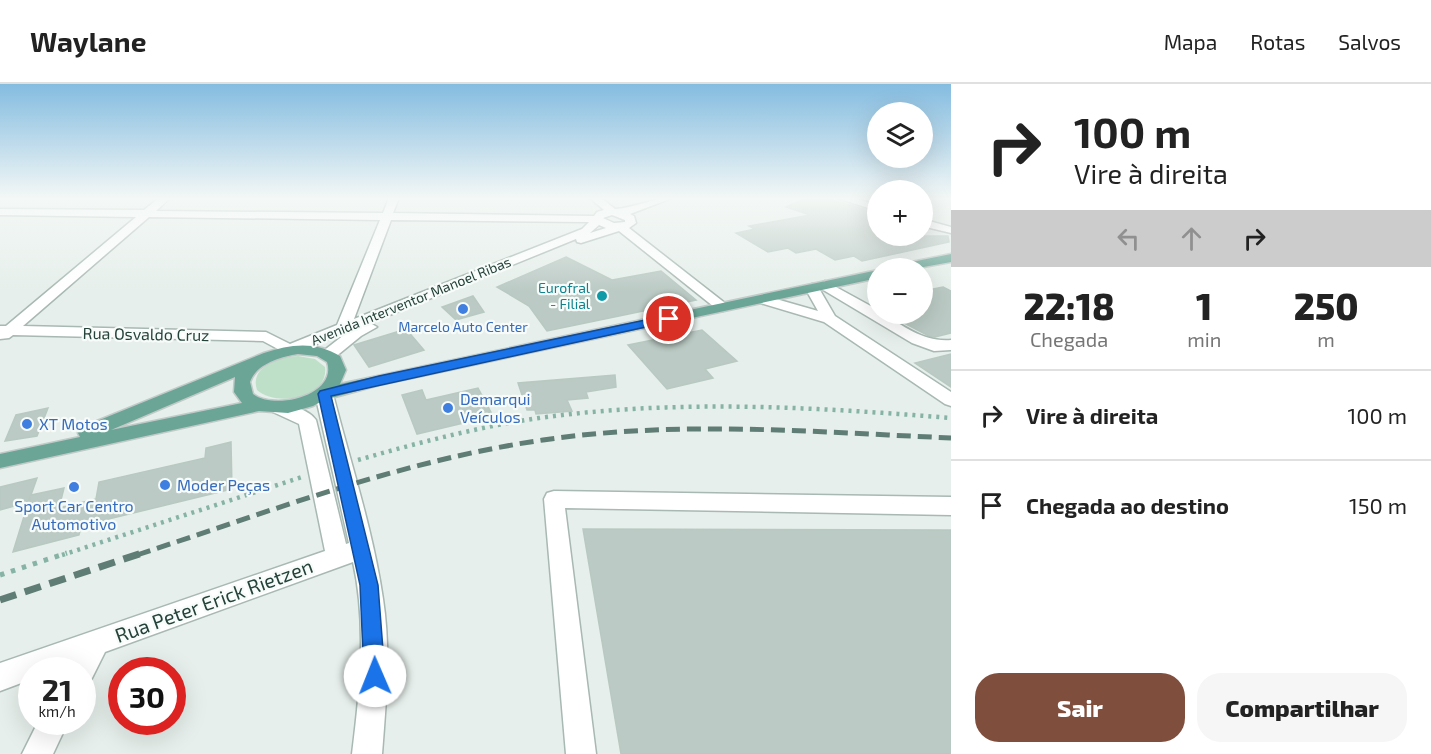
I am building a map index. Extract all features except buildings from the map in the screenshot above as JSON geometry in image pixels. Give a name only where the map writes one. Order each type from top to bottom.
[{"type":"main road","points":[[933,262],[951,258]]},
{"type":"main road","points":[[0,460],[269,407],[298,406],[324,394],[379,380],[867,276]]},
{"type":"main road","points":[[47,450],[289,350],[315,350],[379,380]]},
{"type":"main road","points":[[324,394],[335,381],[333,360]]},
{"type":"main road","points":[[258,362],[246,373],[242,386],[246,397],[269,407]]},
{"type":"street","points":[[3,333],[127,229]]},
{"type":"street","points":[[344,327],[382,229]]},
{"type":"street","name":"Avenida Interventor Manoel Ribas","points":[[333,360],[356,333],[529,258],[588,229]]},
{"type":"street","name":"Avenida Interventor Manoel Ribas","points":[[289,350],[344,327],[612,229]]},
{"type":"street","points":[[633,229],[728,306]]},
{"type":"street","points":[[818,286],[829,319]]},
{"type":"street","points":[[818,286],[917,340],[934,346],[951,345]]},
{"type":"street","points":[[762,299],[829,319],[951,400]]},
{"type":"street","name":"Rua Osvaldo Cruz","points":[[3,333],[266,337],[289,350]]},
{"type":"street","points":[[324,394],[339,465],[349,553]]},
{"type":"street","points":[[269,407],[308,420],[318,472],[349,553],[370,593],[375,676],[367,754]]},
{"type":"street","points":[[581,754],[554,499],[951,506]]},
{"type":"street","name":"Rua Peter Erick Rietzen","points":[[0,677],[349,553]]},
{"type":"street","points":[[88,657],[96,643]]},
{"type":"street","points":[[37,754],[47,735]]},
{"type":"path","points":[[339,465],[422,441],[486,427],[541,418],[624,409],[680,406],[778,406],[951,418]]},
{"type":"path","points":[[0,575],[318,472]]},
{"type":"green space","points":[[298,356],[315,359],[325,367],[324,378],[319,386],[310,393],[287,399],[265,395],[257,390],[258,375],[268,364],[283,358]]},
{"type":"railway","points":[[137,555],[338,488],[440,460],[543,440],[645,430],[696,429],[951,438]]},
{"type":"railway","points":[[0,600],[142,553]]},
{"type":"place","name":"Eurofral - Filial","points":[[602,296]]},
{"type":"place","name":"Marcelo Auto Center","points":[[463,309]]},
{"type":"place","name":"Demarqui Veículos","points":[[448,408]]},
{"type":"place","name":"XT Motos","points":[[27,424]]},
{"type":"place","name":"Moder Peças","points":[[165,485]]},
{"type":"place","name":"Sport Car Centro Automotivo","points":[[74,487]]},
{"type":"route","points":[[375,676],[369,585],[324,394],[379,380],[669,319]]}]
